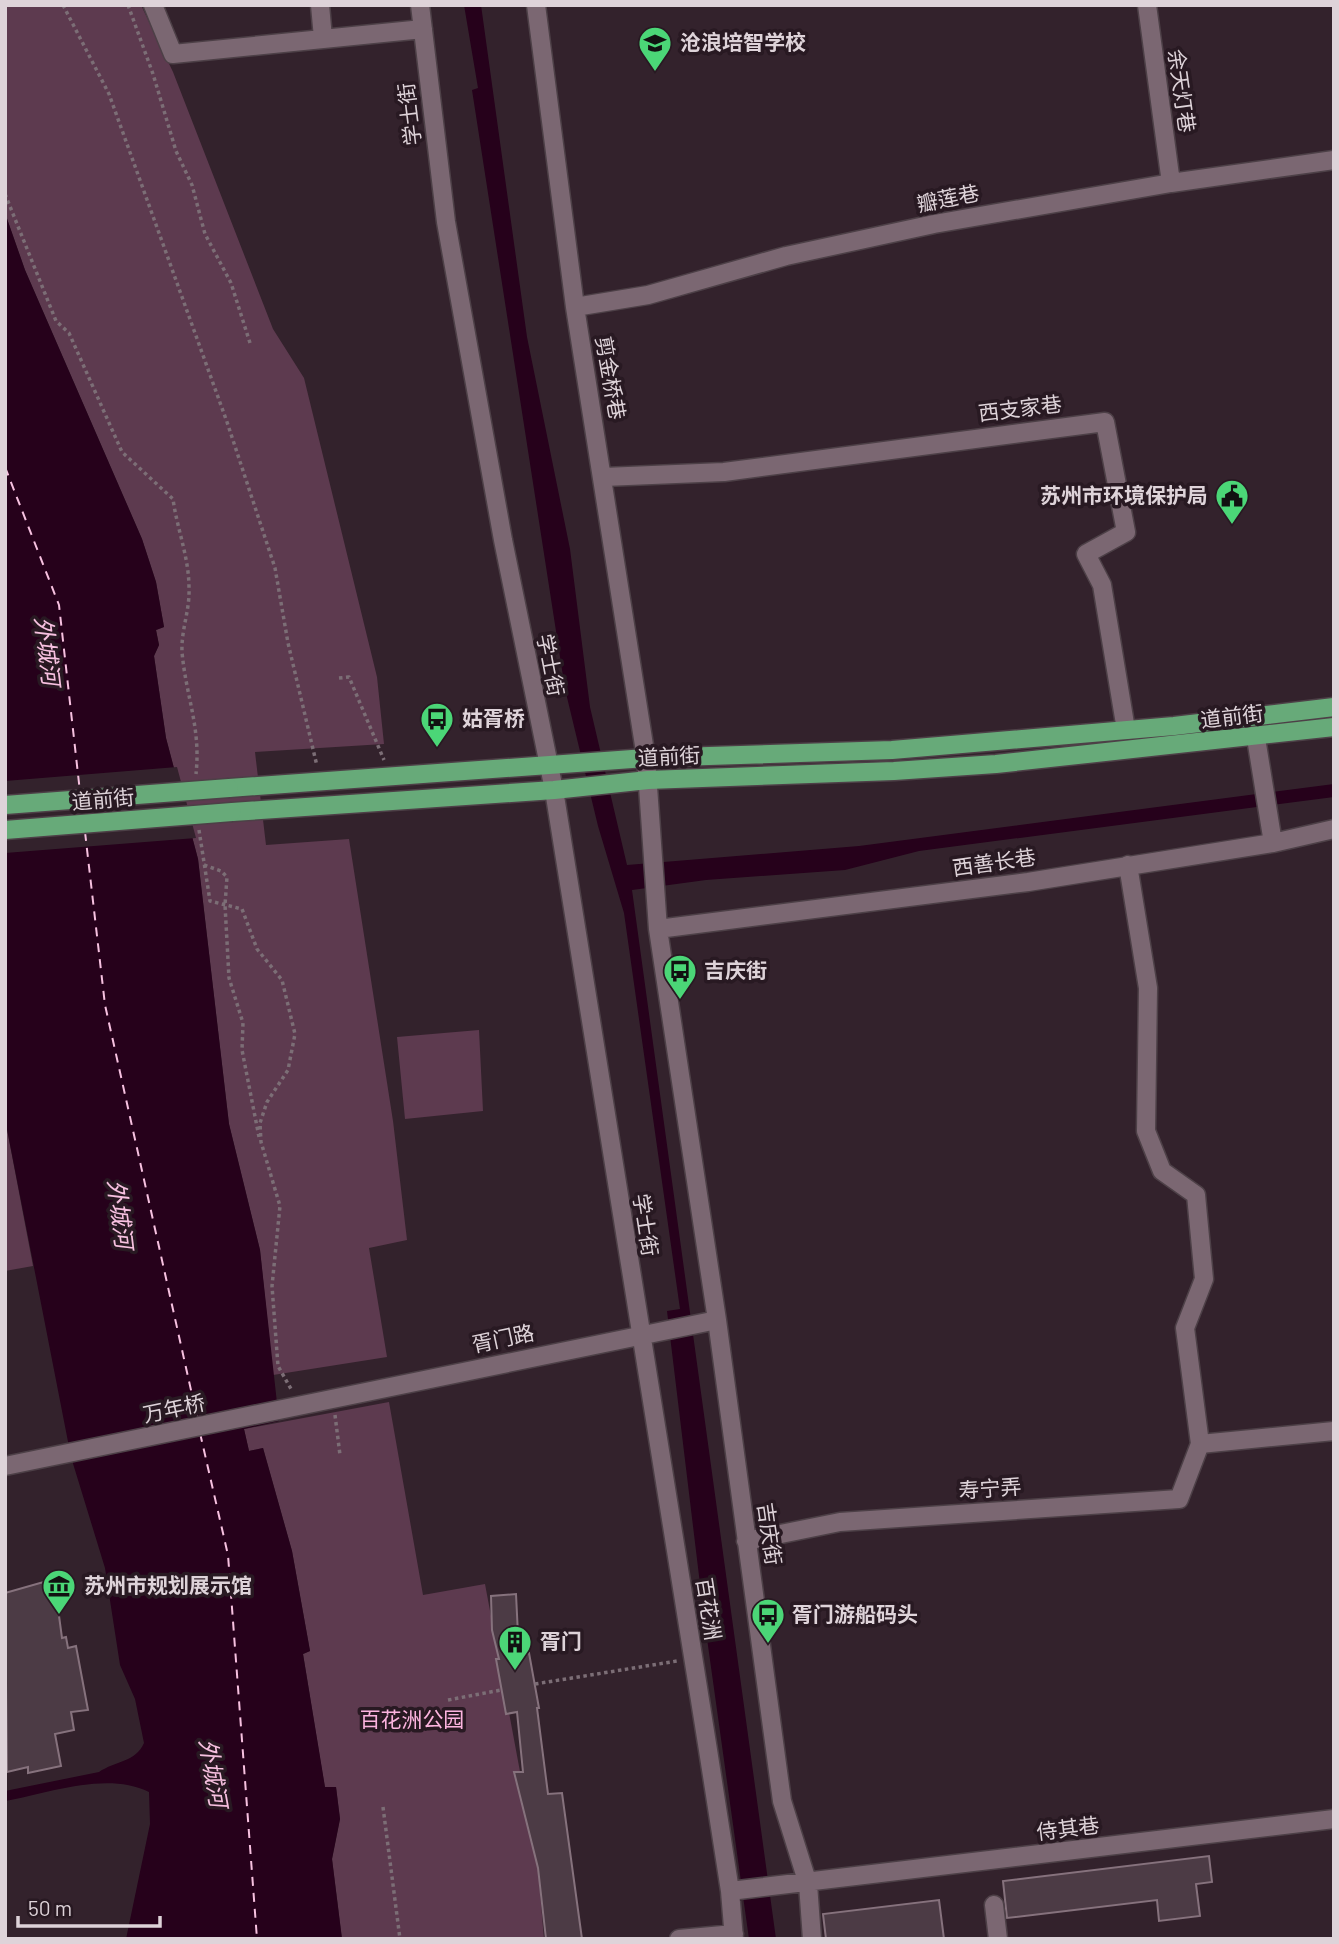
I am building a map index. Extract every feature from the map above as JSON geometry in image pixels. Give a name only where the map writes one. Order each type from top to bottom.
[{"type":"main road","name":"道前街","points":[[5,805],[646,758],[892,750],[1126,730],[1334,707]]},
{"type":"main road","name":"道前街","points":[[5,830],[554,790],[648,780],[894,771],[1256,738],[1334,727]]},
{"type":"street","points":[[153,5],[173,54],[423,29]]},
{"type":"street","points":[[320,5],[323,38]]},
{"type":"street","name":"学士街","points":[[420,5],[446,222],[546,765],[554,790],[639,1334]]},
{"type":"street","name":"剪金桥巷","points":[[536,5],[575,307],[604,477],[646,758]]},
{"type":"street","name":"余天灯巷","points":[[1146,5],[1171,183]]},
{"type":"street","name":"瓣莲巷","points":[[575,307],[648,295],[786,257],[921,227],[1171,183],[1334,160]]},
{"type":"street","name":"西支家巷","points":[[604,477],[724,472],[1104,422],[1126,532],[1086,554],[1102,585],[1126,730]]},
{"type":"street","points":[[1256,738],[1273,843]]},
{"type":"street","name":"吉庆街","points":[[646,758],[649,834],[658,929],[713,1321],[764,1650],[782,1801],[808,1884],[812,1939]]},
{"type":"street","name":"西善长巷","points":[[658,929],[1028,882],[1273,843],[1334,829]]},
{"type":"street","points":[[1128,865],[1148,988],[1146,1131],[1162,1171],[1196,1195],[1203,1279],[1185,1328],[1200,1444],[1334,1431]]},
{"type":"street","name":"胥门路","points":[[299,1406],[639,1334],[713,1321]]},
{"type":"street","name":"百花洲","points":[[639,1334],[733,1891],[734,1936]]},
{"type":"street","name":"万年桥","points":[[5,1466],[299,1406]]},
{"type":"street","name":"寿宁弄","points":[[746,1541],[840,1522],[1179,1499],[1200,1444]]},
{"type":"street","name":"侍其巷","points":[[733,1891],[1334,1819]]},
{"type":"street","points":[[994,1905],[998,1939]]},
{"type":"street","points":[[679,1939],[734,1936]]},
{"type":"path","points":[[63,5],[109,94],[227,422],[275,568],[291,655],[321,781]]},
{"type":"path","points":[[128,5],[176,151],[192,184],[205,234],[231,283],[250,343]]},
{"type":"path","points":[[339,678],[349,677],[391,776]]},
{"type":"path","points":[[204,865],[221,871],[227,877],[225,905],[229,978],[243,1023],[242,1050],[261,1142]]},
{"type":"path","points":[[333,1399],[340,1455]]},
{"type":"path","points":[[535,1684],[693,1659]]},
{"type":"path","points":[[448,1700],[501,1690]]},
{"type":"path","points":[[383,1807],[400,1939]]},
{"type":"green space","points":[[5,5],[141,5],[173,72],[273,329],[304,378],[377,677],[384,744],[255,752],[266,845],[349,839],[393,1121],[407,1240],[369,1248],[387,1357],[273,1375],[260,1250],[229,1124],[198,859],[166,738],[154,656],[159,645],[156,630],[164,627],[156,582],[142,539],[25,270],[5,213]]},
{"type":"green space","points":[[479,1030],[483,1111],[405,1119],[397,1037]]},
{"type":"green space","points":[[5,1119],[33,1266],[5,1271]]},
{"type":"green space","name":"百花洲公园","points":[[389,1402],[423,1595],[485,1584],[538,1868],[544,1939],[342,1939],[332,1859],[340,1819],[336,1787],[325,1788],[303,1654],[310,1651],[292,1551],[263,1448],[249,1451],[244,1429]]},
{"type":"water","points":[[464,5],[481,5],[527,337],[570,549],[590,707],[627,865],[859,846],[1334,784],[1334,797],[919,851],[845,870],[706,880],[632,890],[776,1939],[749,1939],[704,1617],[667,1311],[680,1309],[624,913],[598,826],[565,689],[472,90],[478,88]]},
{"type":"water","name":"外城河","points":[[5,213],[25,270],[142,539],[156,582],[164,627],[156,630],[159,645],[154,656],[166,738],[198,859],[229,1124],[260,1250],[279,1421],[244,1429],[249,1451],[263,1448],[292,1551],[310,1651],[303,1654],[325,1787],[336,1787],[340,1819],[332,1859],[342,1939],[126,1939],[150,1824],[149,1792],[115,1783],[97,1784],[5,1801],[5,1791],[99,1772],[130,1758],[144,1743],[135,1699],[120,1665],[105,1568],[71,1457],[5,1119]]},
{"type":"pier","points":[[177,767],[196,838],[5,853],[5,781]]},
{"type":"building","points":[[54,1579],[62,1638],[66,1637],[68,1648],[76,1646],[88,1710],[71,1712],[74,1730],[55,1734],[61,1766],[28,1773],[28,1767],[7,1772],[5,1593]]},
{"type":"building","points":[[516,1594],[519,1655],[529,1653],[539,1708],[548,1794],[562,1793],[582,1939],[546,1939],[538,1868],[514,1772],[523,1772],[517,1712],[506,1714],[496,1659],[499,1659],[492,1630],[491,1596]]},
{"type":"building","points":[[1209,1856],[1212,1882],[1196,1884],[1200,1916],[1159,1921],[1157,1900],[1007,1918],[1003,1881]]},
{"type":"building","points":[[939,1900],[944,1939],[826,1939],[823,1914]]},
{"type":"ferry route","points":[[5,467],[59,605],[80,792]]},
{"type":"ferry route","points":[[85,832],[105,1005],[197,1417]]},
{"type":"ferry route","points":[[200,1433],[228,1555],[257,1939]]},
{"type":"place","name":"沧浪培智学校","points":[[655,73]]},
{"type":"place","name":"苏州市环境保护局","points":[[1232,526]]},
{"type":"place","name":"姑胥桥","points":[[437,749]]},
{"type":"place","name":"吉庆街","points":[[680,1001]]},
{"type":"place","name":"苏州市规划展示馆","points":[[59,1616]]},
{"type":"place","name":"胥门游船码头","points":[[768,1645]]},
{"type":"place","name":"胥门","points":[[515,1672]]}]
